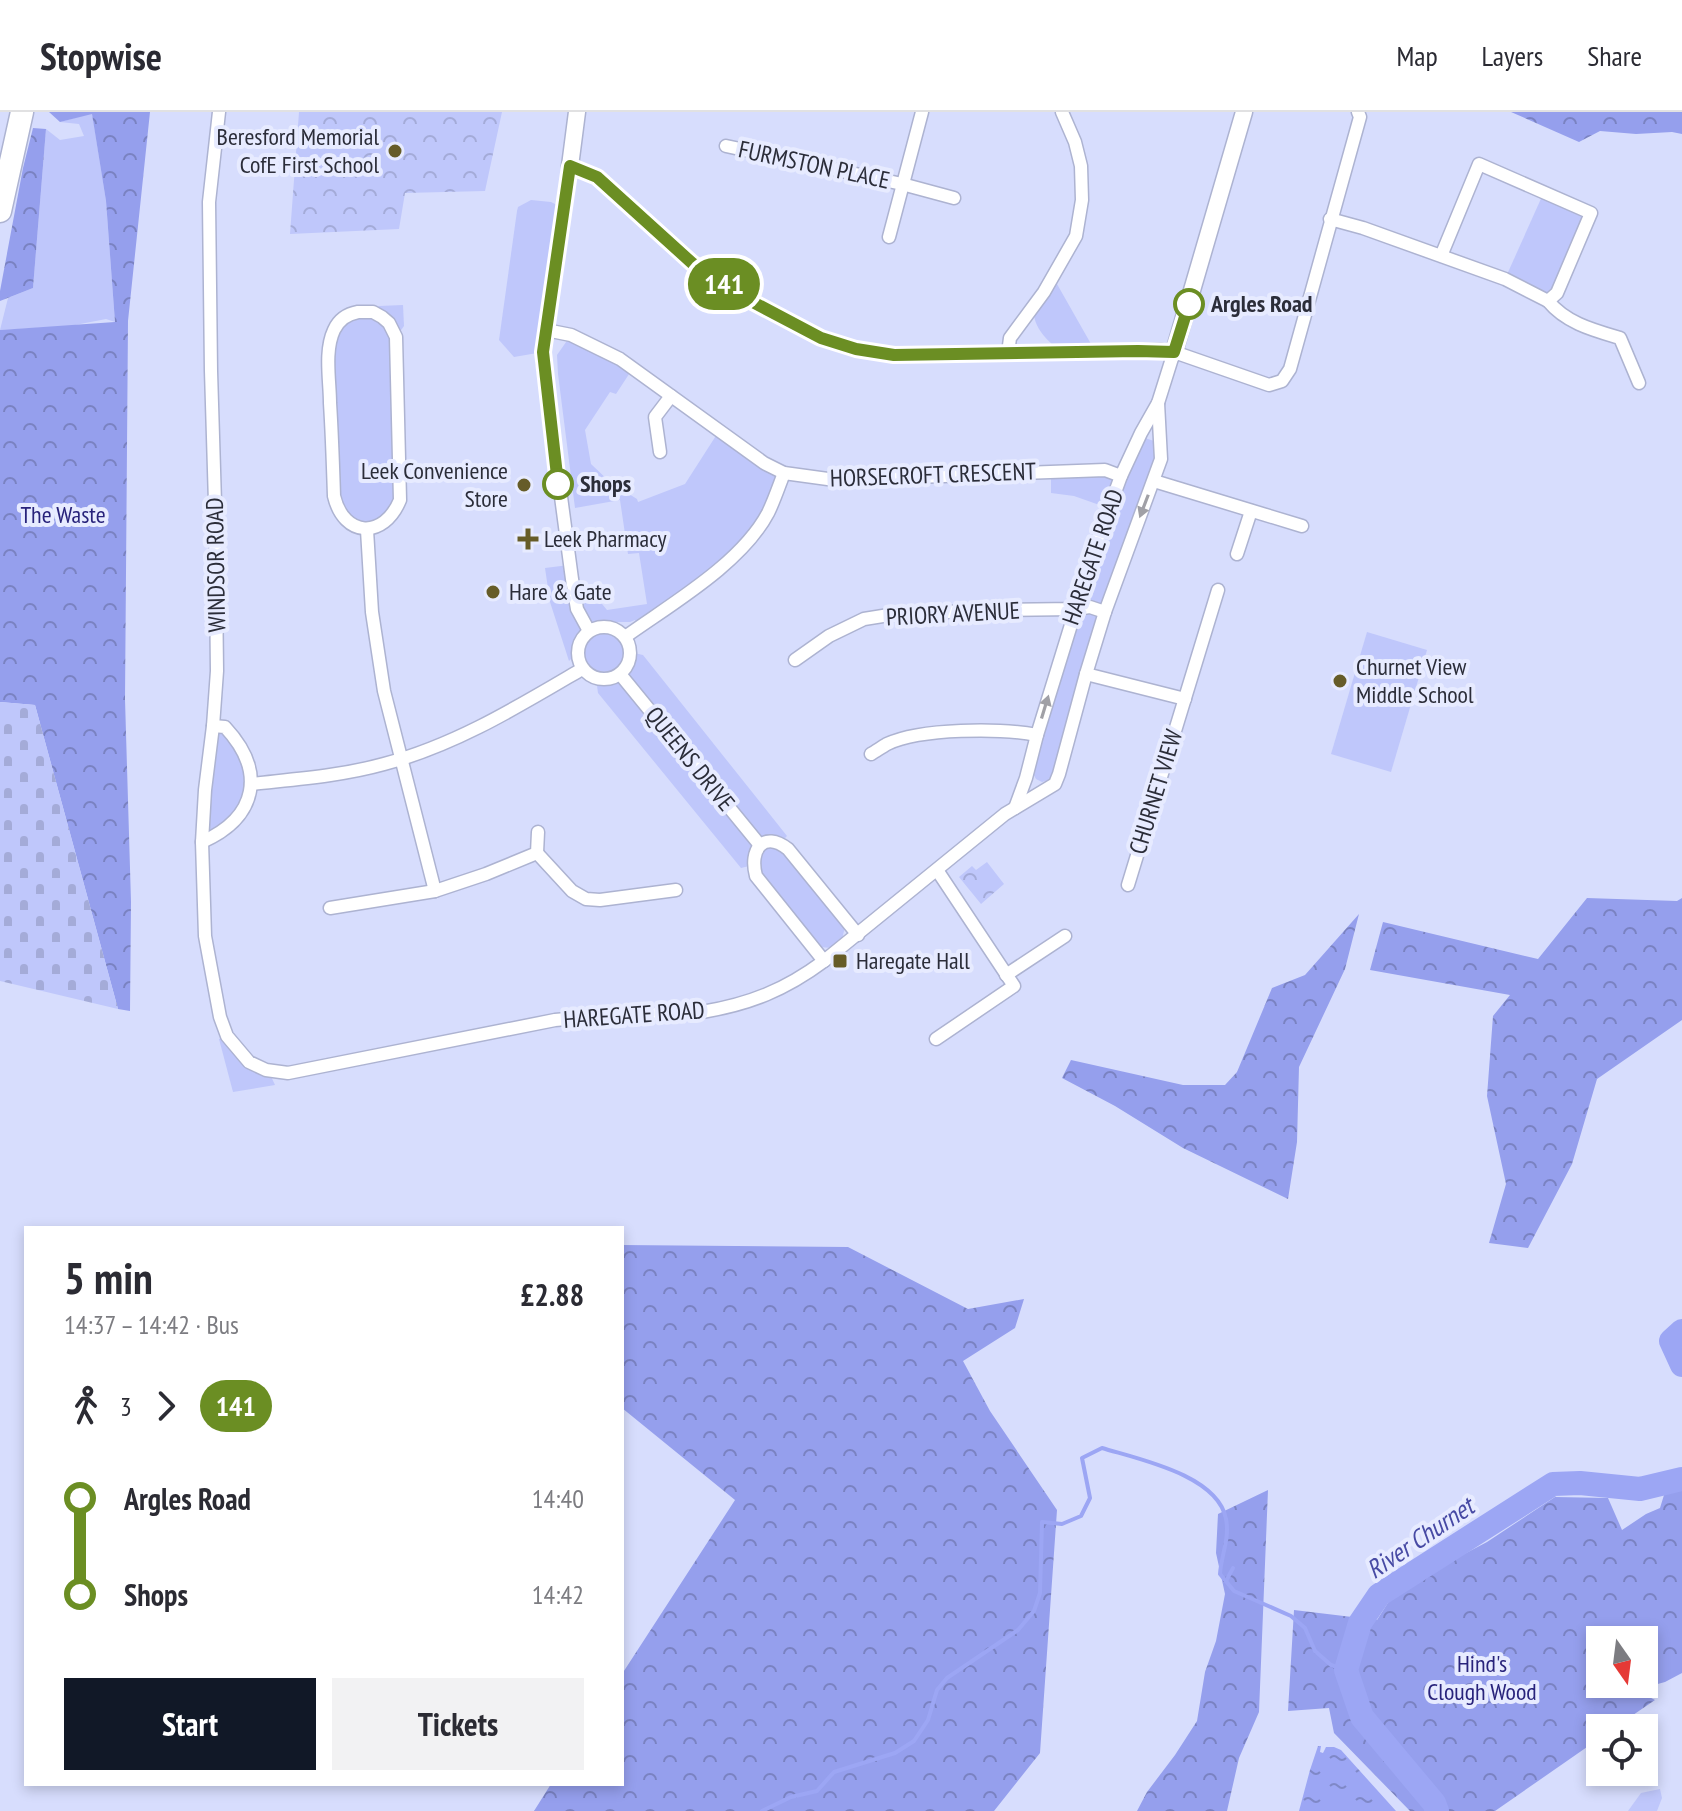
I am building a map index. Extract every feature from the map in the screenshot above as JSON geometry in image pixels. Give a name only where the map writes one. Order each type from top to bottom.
[{"type":"highway","points":[[1,195],[6,158],[22,112]]},
{"type":"street","name":"WINDSOR ROAD","points":[[219,112],[209,202],[217,671],[202,842],[205,936],[220,1017]]},
{"type":"street","points":[[577,112],[543,362],[570,571],[577,609],[589,631]]},
{"type":"street","name":"FURMSTON PLACE","points":[[889,237],[922,112]]},
{"type":"street","points":[[1008,353],[1010,338],[1044,292],[1076,236],[1082,200],[1081,166],[1062,112]]},
{"type":"street","points":[[1174,352],[1244,112]]},
{"type":"street","points":[[570,166],[597,177],[692,263],[747,299],[821,338],[856,349],[894,355],[1160,350],[1269,385],[1282,381],[1290,369],[1360,117],[1358,112]]},
{"type":"street","name":"FURMSTON PLACE","points":[[726,146],[954,198]]},
{"type":"street","points":[[1441,256],[1479,164],[1591,213],[1557,293],[1548,301]]},
{"type":"street","points":[[1330,219],[1505,279],[1548,301],[1559,314],[1588,328],[1620,338],[1639,383]]},
{"type":"street","points":[[373,312],[389,323],[396,337],[400,500],[385,523],[367,530],[352,525],[337,509],[329,367],[330,343],[341,320],[349,314],[373,312]]},
{"type":"street","name":"HORSECROFT CRESCENT","points":[[546,330],[571,335],[620,359],[764,463],[784,473],[835,480],[1105,470],[1121,476]]},
{"type":"street","name":"HAREGATE ROAD","points":[[1015,808],[1075,609],[1121,476],[1158,403],[1174,352]]},
{"type":"street","points":[[660,452],[652,439],[655,417],[671,396]]},
{"type":"street","name":"HAREGATE ROAD","points":[[220,1017],[227,1036],[249,1062],[266,1070],[288,1073],[555,1020],[720,1009],[776,992],[800,979],[1005,814],[1055,784],[1105,612],[1161,459],[1158,403]]},
{"type":"street","points":[[1137,442],[1145,438],[1161,448]]},
{"type":"street","points":[[625,637],[711,576],[733,556],[755,533],[768,513],[784,473]]},
{"type":"street","points":[[1154,481],[1302,526]]},
{"type":"street","points":[[1237,554],[1251,511]]},
{"type":"street","points":[[367,530],[374,625],[384,691],[435,891]]},
{"type":"street","name":"CHURNET VIEW","points":[[1128,885],[1218,590]]},
{"type":"street","name":"PRIORY AVENUE","points":[[795,660],[829,636],[864,619],[876,617],[1090,607],[1105,612]]},
{"type":"street","points":[[612,628],[625,637],[630,652],[626,668],[620,674],[604,680],[582,669],[577,653],[589,631],[612,628]]},
{"type":"street","points":[[251,784],[328,776],[402,759],[473,731],[582,669]]},
{"type":"street","name":"QUEENS DRIVE","points":[[620,674],[759,844]]},
{"type":"street","name":"CHURNET VIEW","points":[[1086,674],[1185,699]]},
{"type":"street","points":[[202,842],[221,834],[234,823],[248,798],[251,784],[248,763],[240,743],[225,727],[213,726]]},
{"type":"street","points":[[871,754],[888,743],[918,734],[1014,731],[1037,735]]},
{"type":"street","points":[[1029,766],[1036,779],[1042,782],[1059,774]]},
{"type":"street","points":[[538,832],[537,853],[572,891],[586,899],[676,890]]},
{"type":"street","points":[[824,961],[756,876],[754,852],[759,844],[770,841],[788,849],[858,935]]},
{"type":"street","points":[[330,908],[435,891],[537,853]]},
{"type":"street","points":[[936,1039],[1014,986],[937,870]]},
{"type":"street","points":[[1006,975],[1065,936]]},
{"type":"green space","name":"The Waste","points":[[49,112],[150,112],[128,321],[125,699],[131,902],[130,1011],[118,1009],[35,705],[0,702],[0,330],[115,322],[106,201],[92,114],[60,122]]},
{"type":"green space","name":"Beresford Memorial CofE First School","points":[[299,112],[502,112],[485,191],[405,193],[399,229],[290,234]]},
{"type":"green space","points":[[1511,112],[1682,112],[1682,134],[1600,131],[1579,142]]},
{"type":"green space","points":[[92,113],[106,201],[115,322],[106,319],[70,326],[0,330],[8,298],[33,288],[46,129],[60,140],[84,136],[79,124],[60,122]]},
{"type":"green space","points":[[33,128],[46,129],[33,288],[0,301],[23,168]]},
{"type":"green space","points":[[1544,192],[1591,213],[1548,301],[1505,279]]},
{"type":"green space","points":[[531,200],[551,202],[563,208],[543,352],[514,357],[499,340],[517,211],[518,207]]},
{"type":"green space","points":[[1053,277],[1095,351],[1061,352],[1037,326],[1035,304]]},
{"type":"green space","points":[[403,305],[404,326],[396,337],[373,312],[379,306]]},
{"type":"green space","points":[[370,317],[383,324],[391,336],[396,499],[385,518],[371,524],[356,521],[345,511],[338,494],[334,343],[347,322]]},
{"type":"green space","points":[[571,335],[633,368],[616,394],[610,392],[585,430],[591,464],[638,502],[685,484],[719,431],[784,473],[755,533],[639,627],[635,620],[617,622],[612,628],[625,637],[630,652],[643,655],[787,836],[780,843],[770,841],[753,865],[741,868],[598,693],[596,678],[582,669],[577,653],[569,661],[550,602],[545,568],[569,565],[572,579],[584,582],[607,610],[647,604],[639,553],[628,554],[620,500],[575,508],[557,355]]},
{"type":"green space","points":[[1145,438],[1161,448],[1052,779],[1042,782],[1036,779],[1029,766],[1108,508],[1074,496],[1051,493],[1051,471],[1121,475]]},
{"type":"green space","points":[[1367,632],[1427,650],[1391,772],[1331,754]]},
{"type":"green space","points":[[0,702],[35,705],[118,1009],[0,981]]},
{"type":"green space","points":[[213,726],[225,727],[248,763],[243,810],[202,842]]},
{"type":"green space","points":[[774,846],[788,855],[845,927],[842,939],[833,948],[819,947],[759,874],[758,854],[762,849]]},
{"type":"green space","points":[[987,862],[1004,884],[981,904],[959,877],[972,866],[976,870]]},
{"type":"green space","points":[[1587,898],[1677,901],[1682,898],[1682,1020],[1597,1079],[1572,1164],[1528,1248],[1489,1243],[1506,1184],[1487,1096],[1493,1016],[1510,995],[1370,970],[1383,922],[1538,959]]},
{"type":"green space","points":[[1359,914],[1345,969],[1299,1067],[1297,1142],[1288,1199],[1183,1148],[1062,1078],[1071,1060],[1183,1085],[1225,1085],[1237,1072],[1272,988],[1305,975]]},
{"type":"green space","points":[[227,1036],[268,1070],[275,1085],[233,1092],[219,1039]]},
{"type":"green space","points":[[624,1245],[848,1247],[968,1309],[1024,1299],[1015,1328],[963,1361],[990,1411],[1057,1510],[1040,1753],[994,1811],[534,1811],[550,1786],[624,1786],[624,1671],[735,1500],[624,1410]]},
{"type":"green space","name":"Hind's Clough Wood","points":[[1682,1488],[1682,1673],[1658,1684],[1658,1626],[1586,1626],[1586,1698],[1655,1700],[1634,1714],[1586,1714],[1586,1748],[1495,1811],[1410,1811],[1334,1733],[1329,1708],[1288,1711],[1294,1610],[1377,1620],[1391,1598],[1430,1572],[1487,1542],[1555,1497],[1608,1498],[1622,1530],[1660,1508],[1664,1495]]},
{"type":"green space","points":[[1268,1490],[1259,1712],[1239,1758],[1227,1811],[1137,1811],[1197,1721],[1205,1672],[1216,1641],[1225,1594],[1216,1553],[1218,1514]]},
{"type":"green space","points":[[1660,1789],[1662,1798],[1657,1811],[1628,1811],[1641,1793]]},
{"type":"water","points":[[1318,1746],[1321,1746],[1320,1752],[1323,1753],[1326,1747],[1341,1750],[1396,1811],[1299,1811]]},
{"type":"waterway","name":"River Churnet","points":[[1682,1331],[1671,1341],[1682,1365]]},
{"type":"waterway","points":[[762,1811],[791,1797],[817,1791],[834,1772],[895,1753],[914,1741],[928,1720],[937,1690],[947,1678],[1018,1630],[1034,1611],[1040,1593],[1042,1522],[1062,1524],[1081,1516],[1090,1498],[1082,1458],[1102,1448],[1174,1471],[1208,1491],[1220,1504],[1226,1519],[1227,1533],[1220,1574],[1234,1591],[1291,1616],[1305,1628],[1315,1651],[1331,1665],[1346,1670]]},
{"type":"waterway","name":"River Churnet","points":[[1437,1811],[1434,1803],[1362,1717],[1346,1670],[1360,1623],[1379,1595],[1553,1484],[1580,1483],[1640,1489],[1682,1479]]},
{"type":"waterway","points":[[1226,1581],[1233,1568]]},
{"type":"bus line","name":"141","points":[[558,484],[543,352],[570,166],[597,177],[692,263],[747,299],[821,338],[856,349],[894,355],[1174,352],[1189,304]]},
{"type":"place","name":"Beresford Memorial CofE First School","points":[[395,151]]},
{"type":"place","name":"Argles Road","points":[[1189,304]]},
{"type":"place","name":"Shops","points":[[558,484]]},
{"type":"place","name":"Leek Convenience Store","points":[[524,485]]},
{"type":"place","name":"Leek Pharmacy","points":[[528,539]]},
{"type":"place","name":"Hare & Gate","points":[[493,592]]},
{"type":"place","name":"Churnet View Middle School","points":[[1340,681]]},
{"type":"place","name":"Haregate Hall","points":[[840,961]]}]
